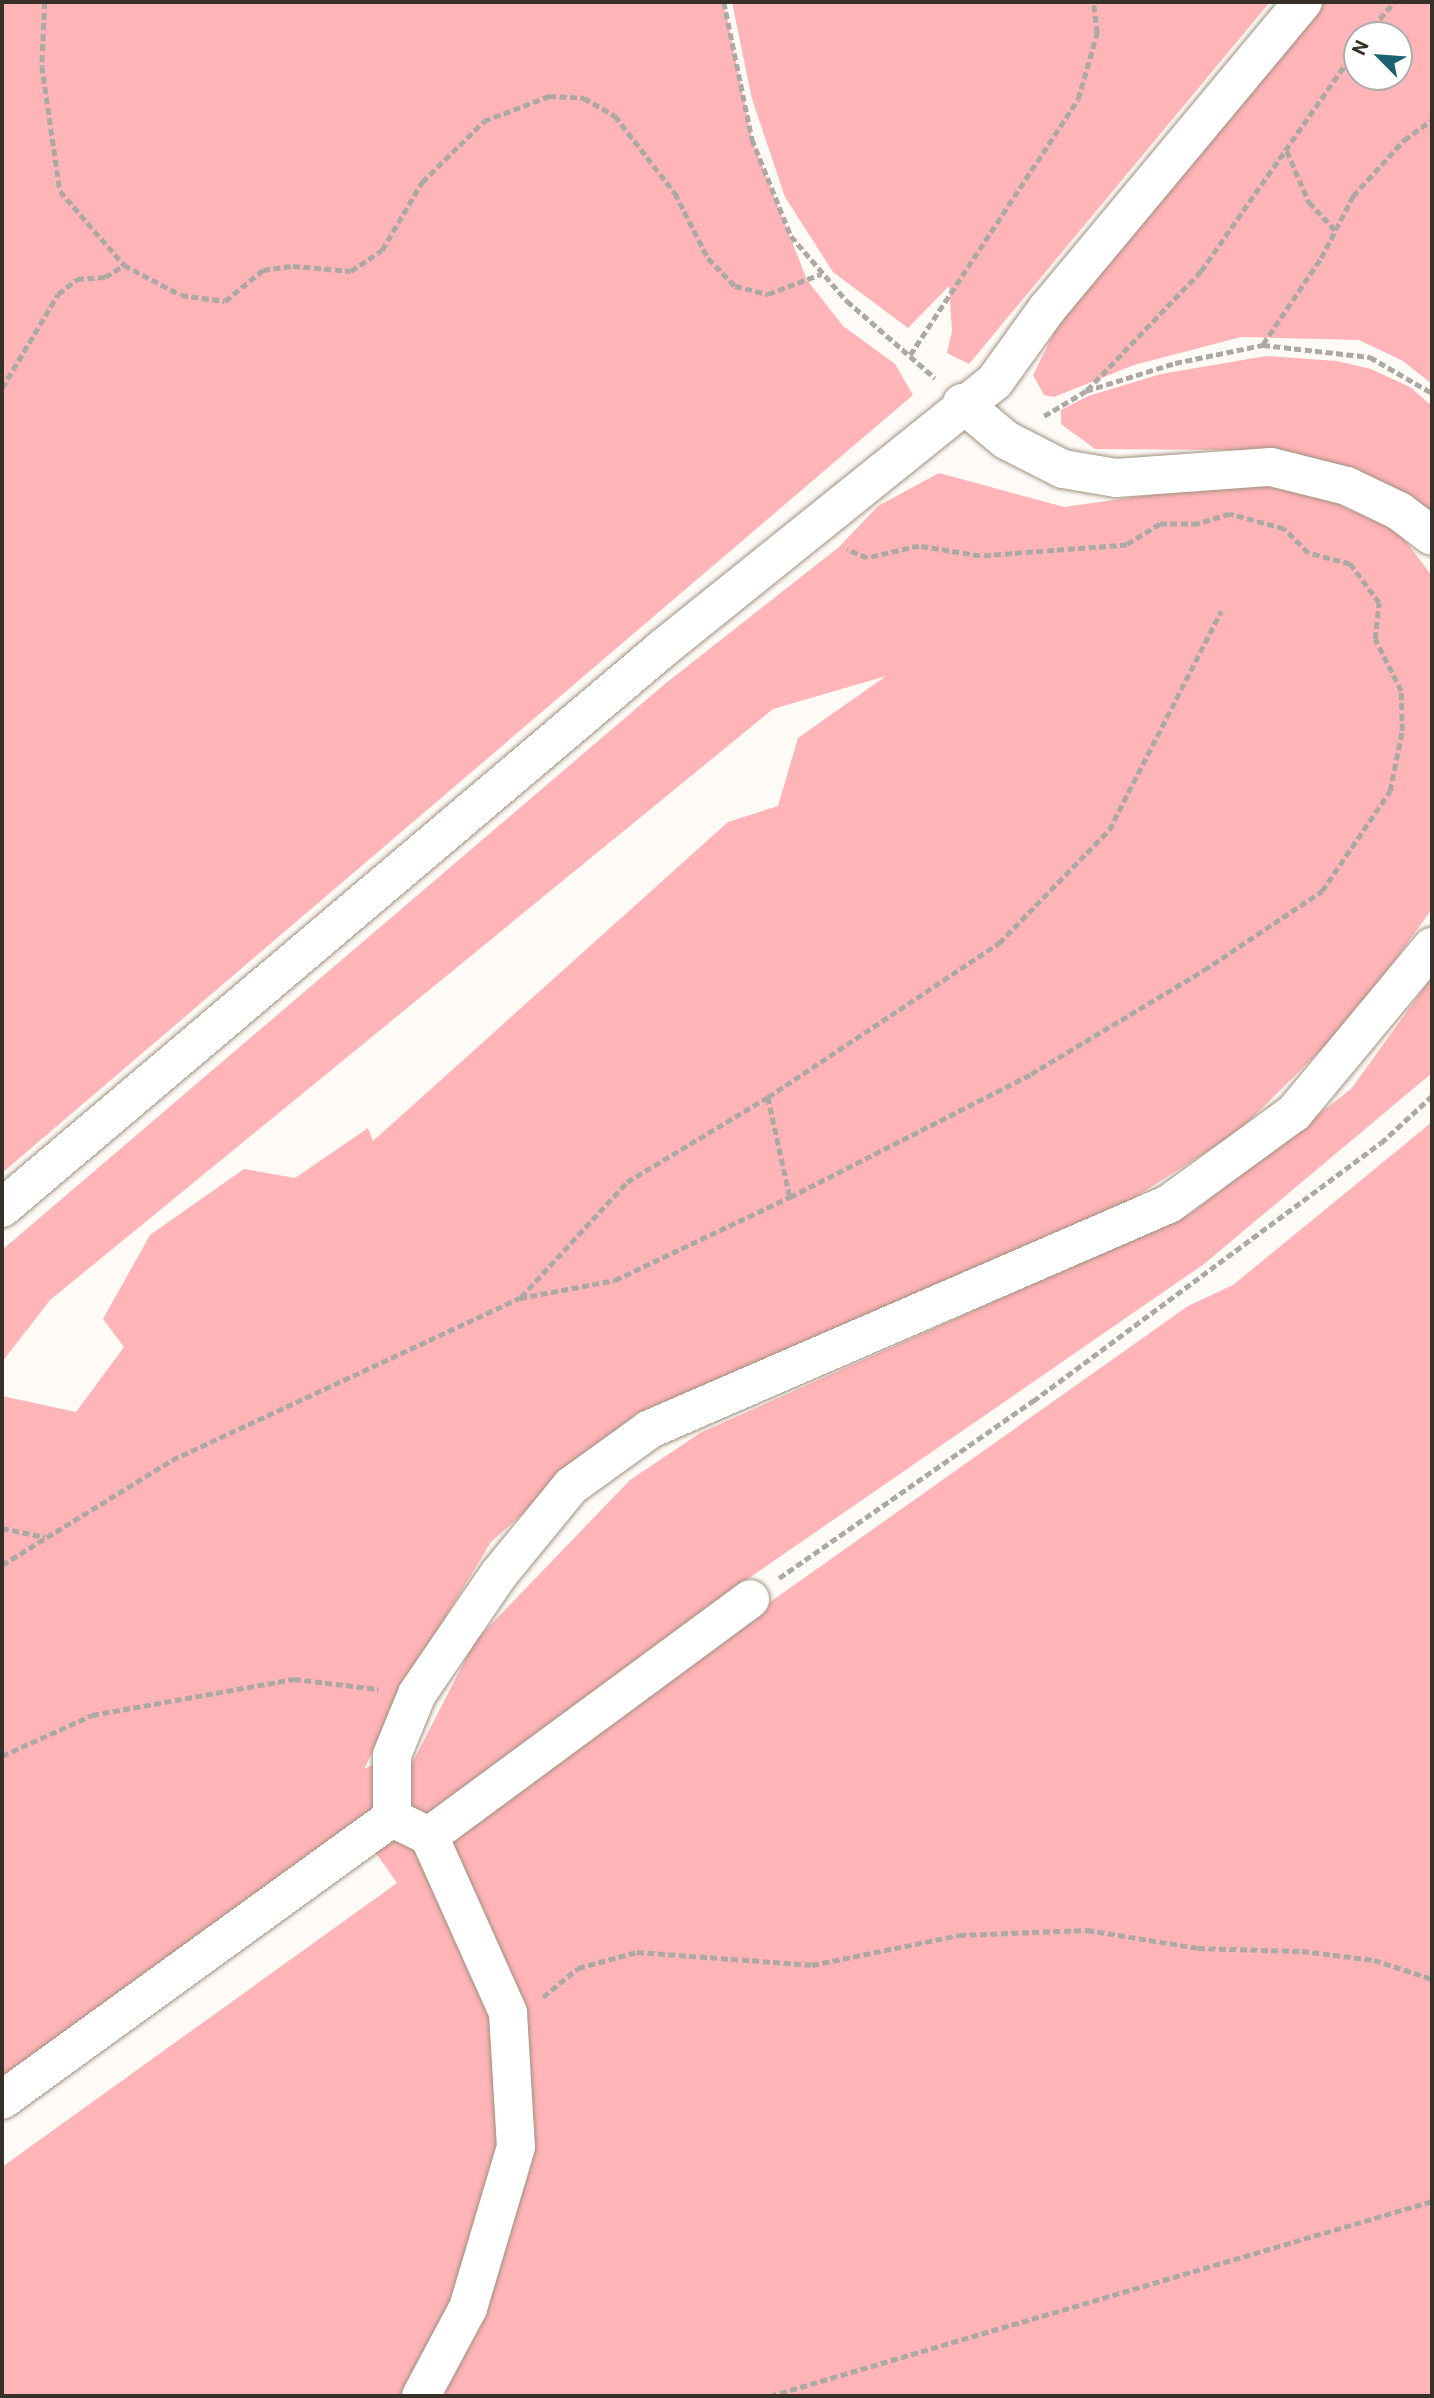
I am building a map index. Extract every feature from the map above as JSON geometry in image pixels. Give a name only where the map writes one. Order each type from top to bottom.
[{"type":"street","points":[[2,1208],[662,649],[962,403],[995,381],[1047,309],[1303,2]]},
{"type":"street","points":[[962,403],[1006,440],[1063,470],[1116,478],[1271,467],[1347,486],[1399,512],[1432,536]]},
{"type":"street","points":[[392,1818],[392,1755],[417,1694],[499,1574],[571,1486],[650,1429],[1169,1204],[1294,1113],[1432,947]]},
{"type":"street","points":[[429,1836],[750,1599]]},
{"type":"street","points":[[392,1818],[429,1836],[508,2013],[516,2147],[468,2308],[421,2396]]},
{"type":"street","points":[[2,2100],[392,1818]]},
{"type":"path","points":[[45,2],[42,66],[60,191],[124,265],[180,295],[225,301],[263,270],[293,266],[351,271],[382,250],[422,183],[484,121],[549,96],[584,98],[615,116],[675,193],[708,258],[735,286],[768,294],[821,274]]},
{"type":"path","points":[[724,2],[752,139],[791,236],[821,274],[910,355],[1078,99],[1097,33],[1093,2]]},
{"type":"path","points":[[1378,21],[1394,2]]},
{"type":"path","points":[[1343,67],[1200,271],[1086,391],[1175,363],[1263,345],[1370,357],[1432,393]]},
{"type":"path","points":[[1263,345],[1335,230],[1353,196],[1404,140],[1432,120]]},
{"type":"path","points":[[1286,150],[1309,202],[1335,230]]},
{"type":"path","points":[[2,388],[58,294],[77,279],[105,277],[124,265]]},
{"type":"path","points":[[2,1565],[172,1460],[520,1298],[615,1280],[790,1197],[1031,1074],[1204,970],[1322,891],[1390,792],[1402,731],[1401,691],[1375,639],[1379,603],[1350,564],[1308,553],[1284,529],[1230,514],[1198,524],[1160,524],[1127,545],[980,556],[919,545],[867,558]]},
{"type":"path","points":[[520,1298],[627,1182],[768,1097],[999,943],[1109,830],[1221,611]]},
{"type":"path","points":[[750,1599],[1033,1401],[1381,1143],[1432,1096]]},
{"type":"path","points":[[768,1097],[790,1197]]},
{"type":"path","points":[[2,1528],[45,1537]]},
{"type":"path","points":[[2,1756],[92,1715],[294,1679],[417,1694]]},
{"type":"path","points":[[508,2013],[536,2003],[578,1968],[636,1952],[812,1965],[959,1936],[1087,1930],[1198,1948],[1301,1951],[1374,1960],[1432,1979]]},
{"type":"path","points":[[770,2396],[1432,2201]]},
{"type":"shaded area","points":[[2,2],[724,2],[752,139],[807,280],[843,326],[895,364],[913,395],[2,1173]]},
{"type":"shaded area","points":[[732,2],[1270,2],[969,364],[947,353],[952,331],[949,286],[908,328],[833,272],[785,197],[752,99]]},
{"type":"shaded area","points":[[1322,2],[1432,2],[1432,384],[1403,361],[1359,340],[1241,337],[1134,365],[1054,397],[1044,395],[1033,375],[1055,331],[1088,284]]},
{"type":"shaded area","points":[[1266,356],[1337,361],[1371,369],[1410,387],[1432,406],[1432,522],[1318,463],[1233,450],[1095,449],[1061,424],[1061,410],[1088,396],[1161,374]]},
{"type":"shaded area","points":[[939,473],[1064,507],[1270,478],[1301,487],[1399,532],[1432,576],[1432,909],[1353,1018],[1238,1132],[1110,1213],[636,1414],[491,1542],[419,1661],[364,1769],[392,1755],[406,1775],[475,1641],[630,1480],[700,1433],[1190,1214],[1351,1089],[1432,977],[1432,1073],[1204,1264],[723,1596],[639,1695],[1188,1306],[1233,1285],[1432,1122],[1432,2396],[2,2396],[2,2167],[397,1883],[366,1839],[2,2100],[2,1396],[76,1412],[124,1347],[103,1319],[150,1235],[244,1169],[295,1178],[368,1128],[373,1141],[728,822],[778,806],[798,738],[886,676],[773,709],[50,1300],[2,1362],[2,1250],[666,683],[839,547],[878,506]]}]
